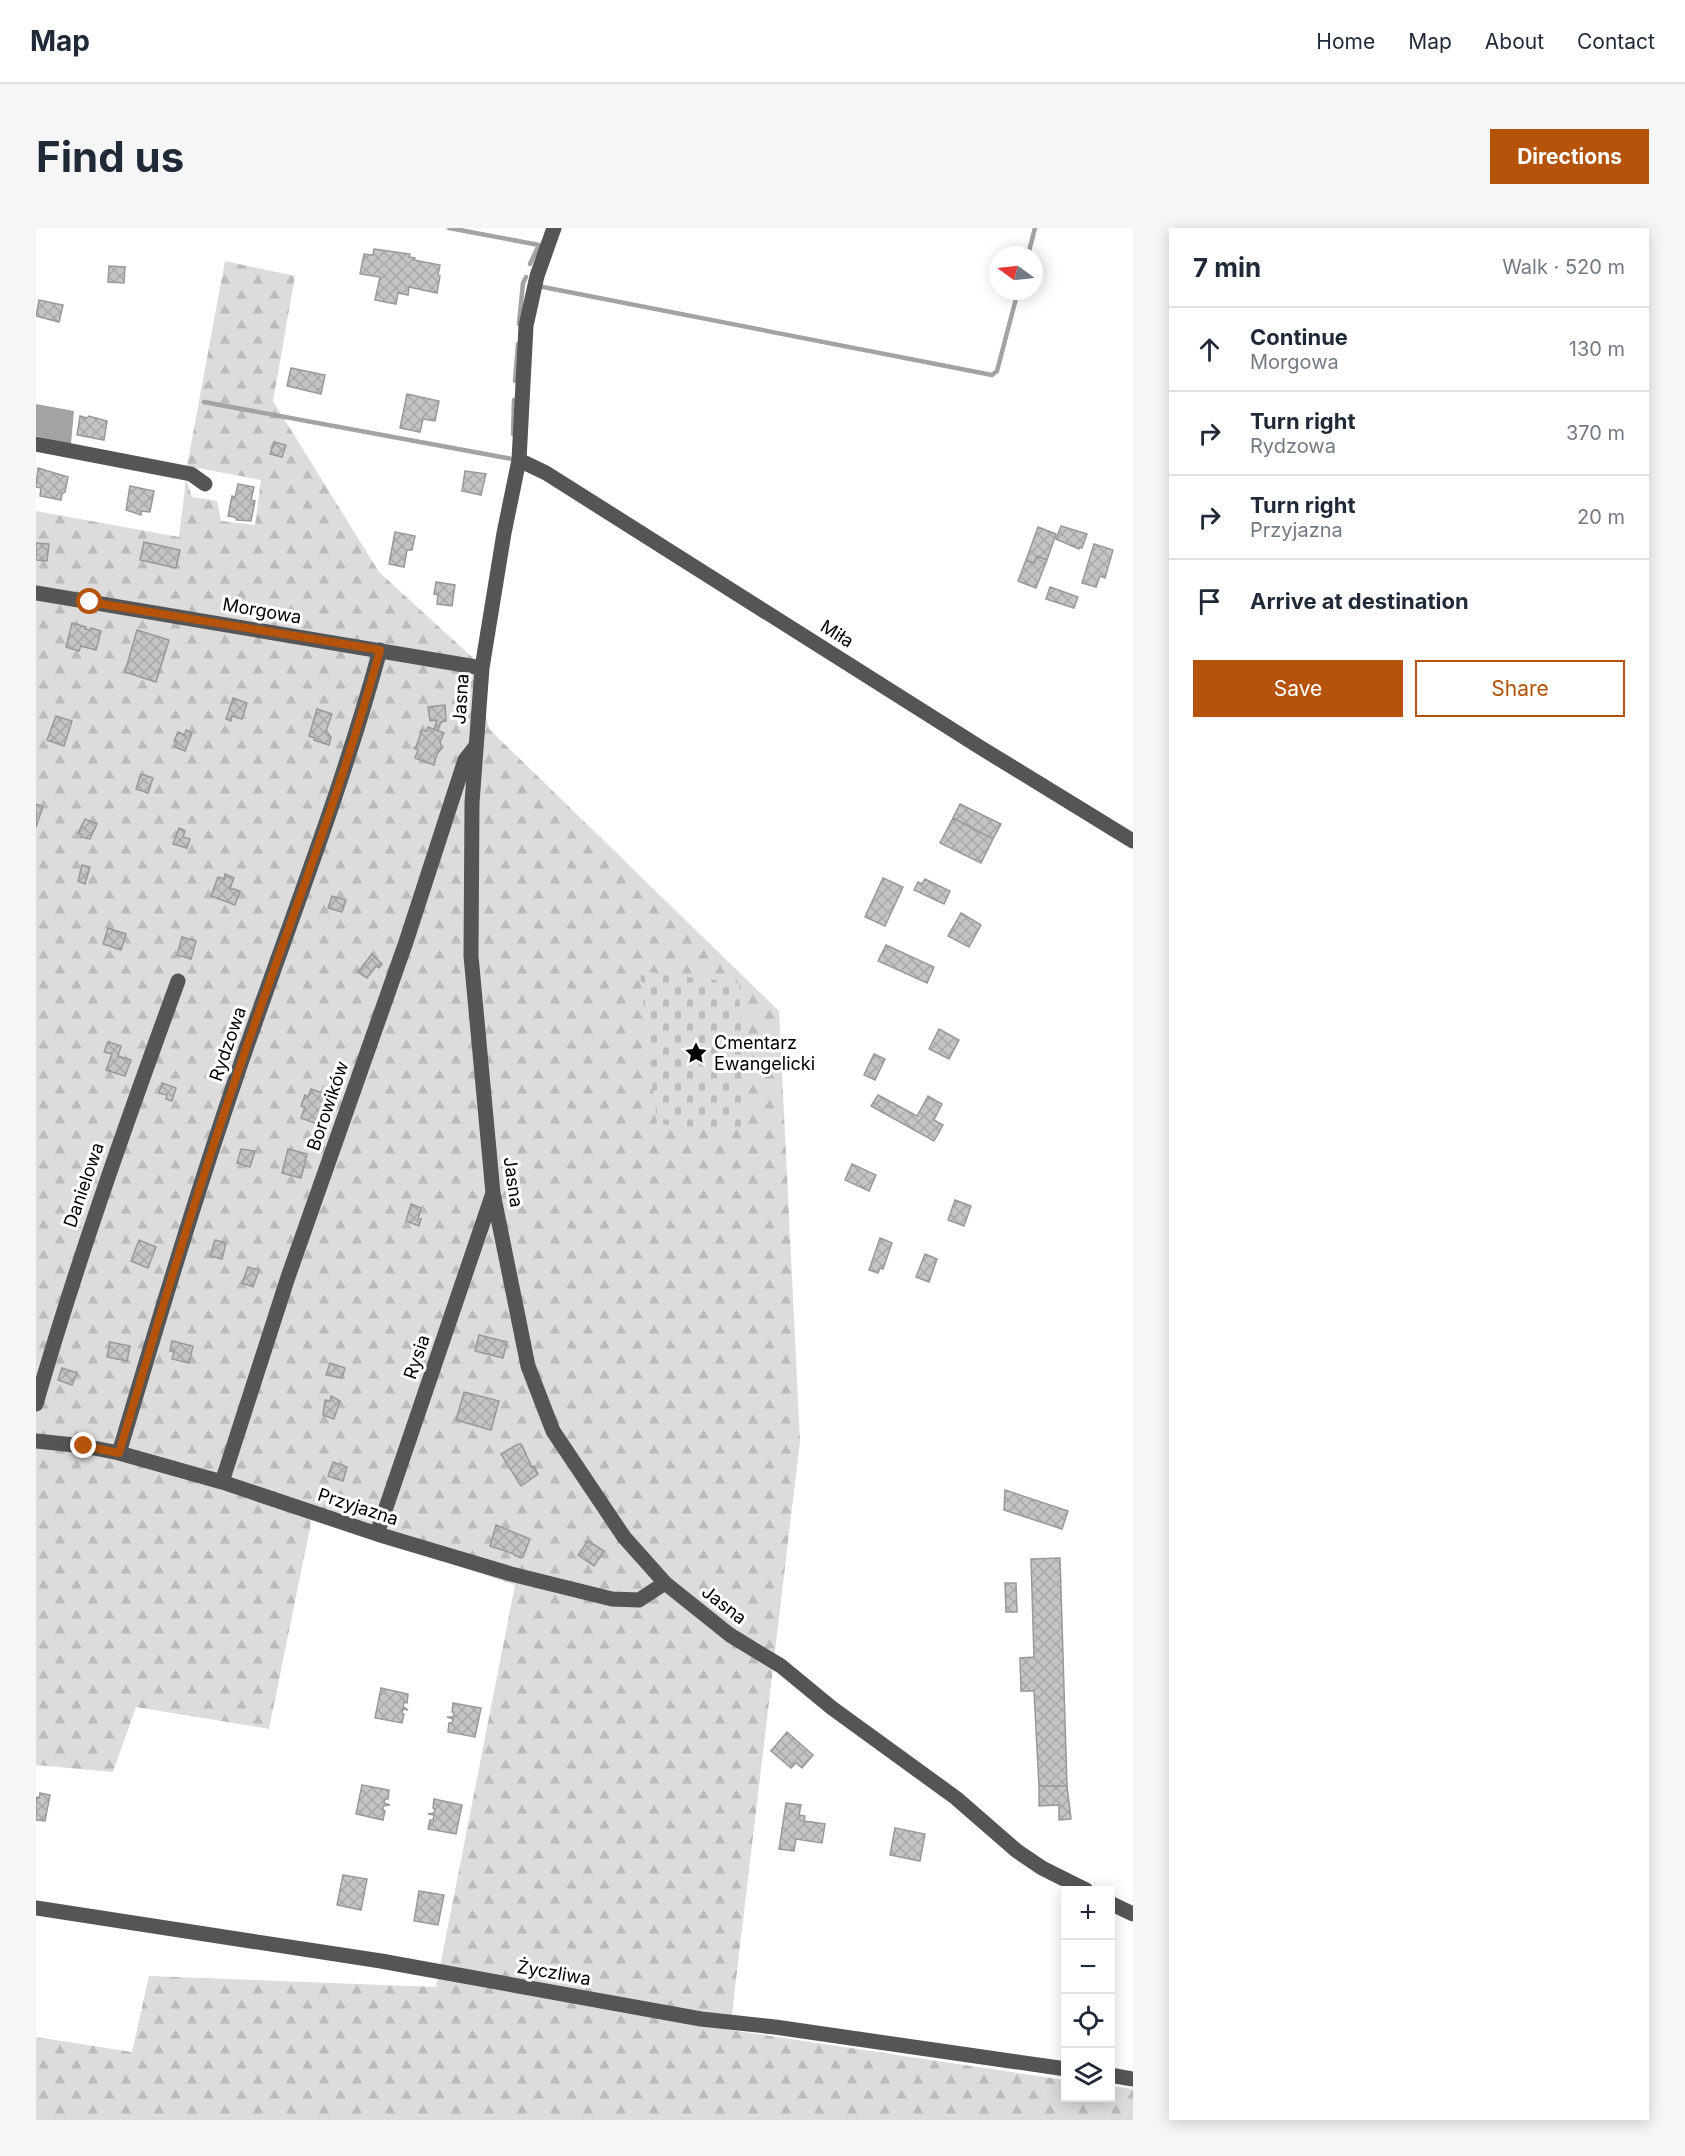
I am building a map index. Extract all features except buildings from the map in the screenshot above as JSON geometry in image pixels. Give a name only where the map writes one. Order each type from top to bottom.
[{"type":"street","name":"Jasna","points":[[554,228],[537,276],[526,326],[519,460],[504,533],[482,668],[472,803],[471,956],[493,1193],[528,1366],[553,1431],[624,1537],[665,1583],[730,1635],[781,1666],[832,1708],[956,1798],[1017,1851],[1042,1868],[1078,1886]]},
{"type":"street","points":[[36,444],[191,474],[205,484]]},
{"type":"street","name":"Miła","points":[[519,460],[546,473],[971,742],[1133,841]]},
{"type":"street","name":"Morgowa","points":[[36,592],[482,668]]},
{"type":"street","name":"Rydzowa","points":[[119,1453],[180,1251],[238,1072],[312,868],[380,650]]},
{"type":"street","name":"Borowików","points":[[222,1482],[288,1277],[406,942],[465,760],[477,746]]},
{"type":"street","name":"Danielowa","points":[[36,1404],[66,1301],[120,1140],[178,981]]},
{"type":"street","name":"Rysia","points":[[377,1534],[493,1193]]},
{"type":"street","name":"Przyjazna","points":[[36,1441],[84,1446],[119,1453],[222,1482],[377,1534],[510,1574],[612,1599],[639,1600],[665,1583]]},
{"type":"street","points":[[1115,1906],[1133,1914]]},
{"type":"street","name":"Życzliwa","points":[[36,1908],[381,1961],[701,2019],[775,2027],[1061,2068]]},
{"type":"street","points":[[1115,2077],[1133,2079]]},
{"type":"green space","points":[[225,261],[295,276],[273,401],[379,572],[473,658],[489,729],[779,1011],[800,1441],[730,2030],[1061,2079],[1061,2102],[1115,2102],[1115,2087],[1133,2089],[1133,2120],[36,2120],[36,2037],[132,2052],[149,1976],[436,1987],[515,1585],[312,1518],[269,1729],[136,1707],[113,1772],[36,1765],[36,511],[179,537],[186,479],[192,497],[217,501],[221,521],[255,525],[261,480],[187,466]]},
{"type":"green space","name":"Cmentarz Ewangelicki","points":[[640,971],[739,983],[745,1131],[657,1124]]},
{"type":"shaded area","points":[[36,404],[74,411],[71,444],[36,436]]},
{"type":"waterway","points":[[449,228],[539,245],[530,264]]},
{"type":"waterway","points":[[1030,246],[1035,228]]},
{"type":"waterway","points":[[519,324],[523,283],[526,277]]},
{"type":"waterway","points":[[543,287],[992,375],[997,371],[1016,300]]},
{"type":"waterway","points":[[515,381],[518,344]]},
{"type":"waterway","points":[[513,434],[514,400]]},
{"type":"waterway","points":[[204,402],[512,459]]},
{"type":"place","name":"Cmentarz Ewangelicki","points":[[696,1053]]},
{"type":"route","points":[[84,1446],[119,1453],[172,1274],[238,1072],[312,868],[380,650],[90,602]]}]
